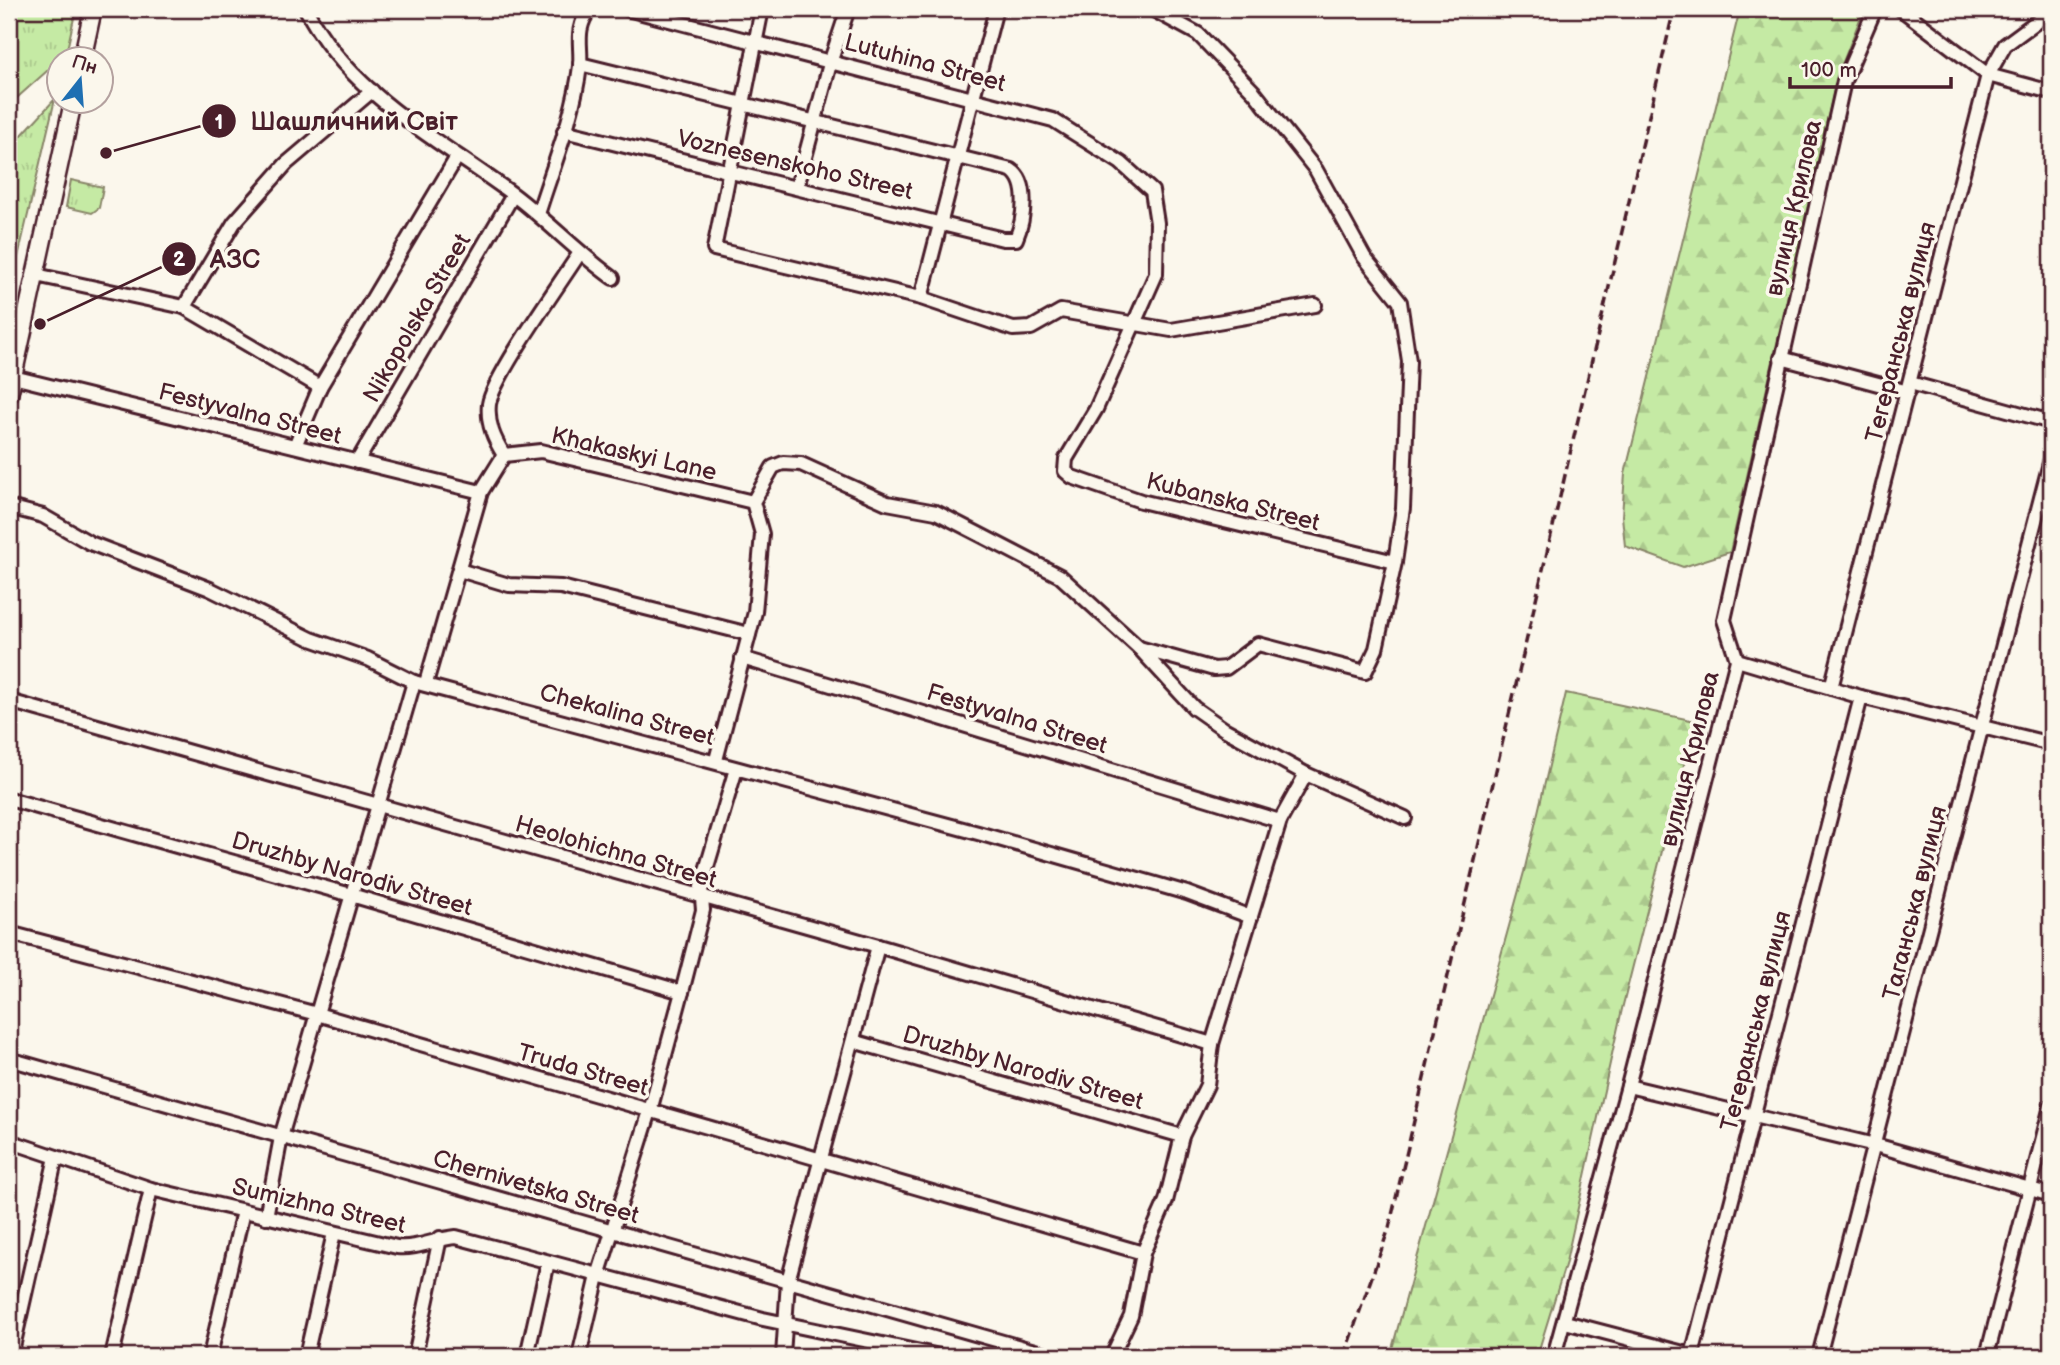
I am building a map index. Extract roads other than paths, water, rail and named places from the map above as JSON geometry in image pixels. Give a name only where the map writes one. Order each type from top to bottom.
[{"type":"main road","points":[[85,46],[93,9]]},
{"type":"main road","points":[[9,395],[70,116]]},
{"type":"street","points":[[306,9],[338,56],[372,91],[457,157],[513,194],[579,254],[613,278]]},
{"type":"street","points":[[538,214],[564,131],[580,64],[577,44],[590,9]]},
{"type":"street","name":"Lutuhina Street","points":[[627,9],[974,97],[1053,120],[1121,163],[1152,191],[1157,223],[1156,274],[1130,325],[1096,409],[1066,459],[1065,471]]},
{"type":"street","points":[[762,9],[714,249],[921,298],[1013,329],[1031,328],[1061,311],[1171,330],[1315,305]]},
{"type":"street","points":[[797,187],[831,60],[848,9]]},
{"type":"street","points":[[921,298],[996,9]]},
{"type":"street","points":[[1139,648],[1214,669],[1226,668],[1258,644],[1364,672],[1376,649],[1395,562],[1403,508],[1409,361],[1401,302],[1364,257],[1316,170],[1254,92],[1198,34],[1152,9]]},
{"type":"street","name":"вулиця Крилова","points":[[1555,1356],[1628,1086],[1737,660],[1724,620],[1844,80],[1875,9]]},
{"type":"street","points":[[1901,9],[1988,75],[2051,92]]},
{"type":"street","name":"Тегеранська вулиця","points":[[1831,688],[1988,75],[2004,45],[2051,11]]},
{"type":"street","points":[[580,64],[814,123],[959,156]]},
{"type":"street","points":[[184,307],[234,223],[286,164],[372,91]]},
{"type":"street","name":"Voznesenskoho Street","points":[[564,131],[942,221],[1003,239],[1016,239],[1020,229],[1023,185],[1019,175],[959,156]]},
{"type":"street","points":[[295,446],[320,387],[457,157]]},
{"type":"street","name":"Nikopolska Street","points":[[357,462],[513,194]]},
{"type":"street","points":[[266,1217],[281,1137],[378,805],[458,570],[481,492],[504,455],[493,437],[489,420],[494,389],[579,254]]},
{"type":"street","points":[[36,275],[184,307],[320,387]]},
{"type":"street","points":[[1781,358],[2051,422]]},
{"type":"street","name":"Festyvalna Street","points":[[11,377],[481,492]]},
{"type":"street","name":"Khakaskyi Lane","points":[[504,455],[541,451],[753,502]]},
{"type":"street","name":"Таганська вулиця","points":[[1819,1356],[2051,459]]},
{"type":"street","points":[[716,760],[755,612],[762,534],[753,502],[773,467],[783,463],[801,464],[887,503],[936,512],[1060,576],[1139,648],[1194,708],[1224,729],[1306,774],[1405,818]]},
{"type":"street","name":"Kubanska Street","points":[[1065,471],[1072,477],[1141,501],[1395,562]]},
{"type":"street","name":"Chekalina Street","points":[[9,507],[43,516],[90,543],[211,589],[311,639],[368,659],[420,682],[991,836],[1187,893],[1251,917]]},
{"type":"street","points":[[458,570],[509,585],[561,587],[749,634]]},
{"type":"street","name":"Festyvalna Street","points":[[742,658],[1280,821]]},
{"type":"street","points":[[1737,660],[1861,697],[2051,744]]},
{"type":"street","name":"Тегеранська вулиця","points":[[1693,1356],[1861,697]]},
{"type":"street","name":"Heolohichna Street","points":[[9,701],[878,946],[1212,1044]]},
{"type":"street","points":[[579,1356],[611,1230],[650,1111],[682,992],[703,910],[701,887],[736,769]]},
{"type":"street","points":[[1112,1356],[1130,1316],[1143,1253],[1166,1201],[1181,1136],[1207,1085],[1212,1044],[1280,821],[1306,774]]},
{"type":"street","name":"Druzhby Narodiv Street","points":[[9,799],[682,992]]},
{"type":"street","name":"Truda Street","points":[[9,933],[317,1014],[1143,1253]]},
{"type":"street","points":[[783,1356],[788,1281],[878,946]]},
{"type":"street","name":"Druzhby Narodiv Street","points":[[853,1041],[1181,1136]]},
{"type":"street","name":"Chernivetska Street","points":[[9,1059],[1052,1356]]},
{"type":"street","points":[[1628,1086],[1875,1145],[2051,1195]]},
{"type":"street","points":[[1987,1356],[2051,1106]]},
{"type":"street","name":"Sumizhna Street","points":[[9,1141],[151,1189],[334,1233],[414,1249],[440,1238],[456,1237],[785,1323],[940,1356]]},
{"type":"street","points":[[11,1356],[56,1157]]},
{"type":"street","points":[[112,1356],[151,1189]]},
{"type":"street","points":[[210,1356],[243,1211]]},
{"type":"street","points":[[306,1356],[334,1233]]},
{"type":"street","points":[[415,1356],[440,1238]]},
{"type":"street","points":[[527,1356],[548,1262]]},
{"type":"street","points":[[1565,1322],[1693,1356]]},
{"type":"railway","points":[[1344,1356],[1389,1228],[1674,9]]},
{"type":"place","name":"Шашличний Світ","points":[[106,153]]},
{"type":"place","name":"АЗС","points":[[40,324]]}]
